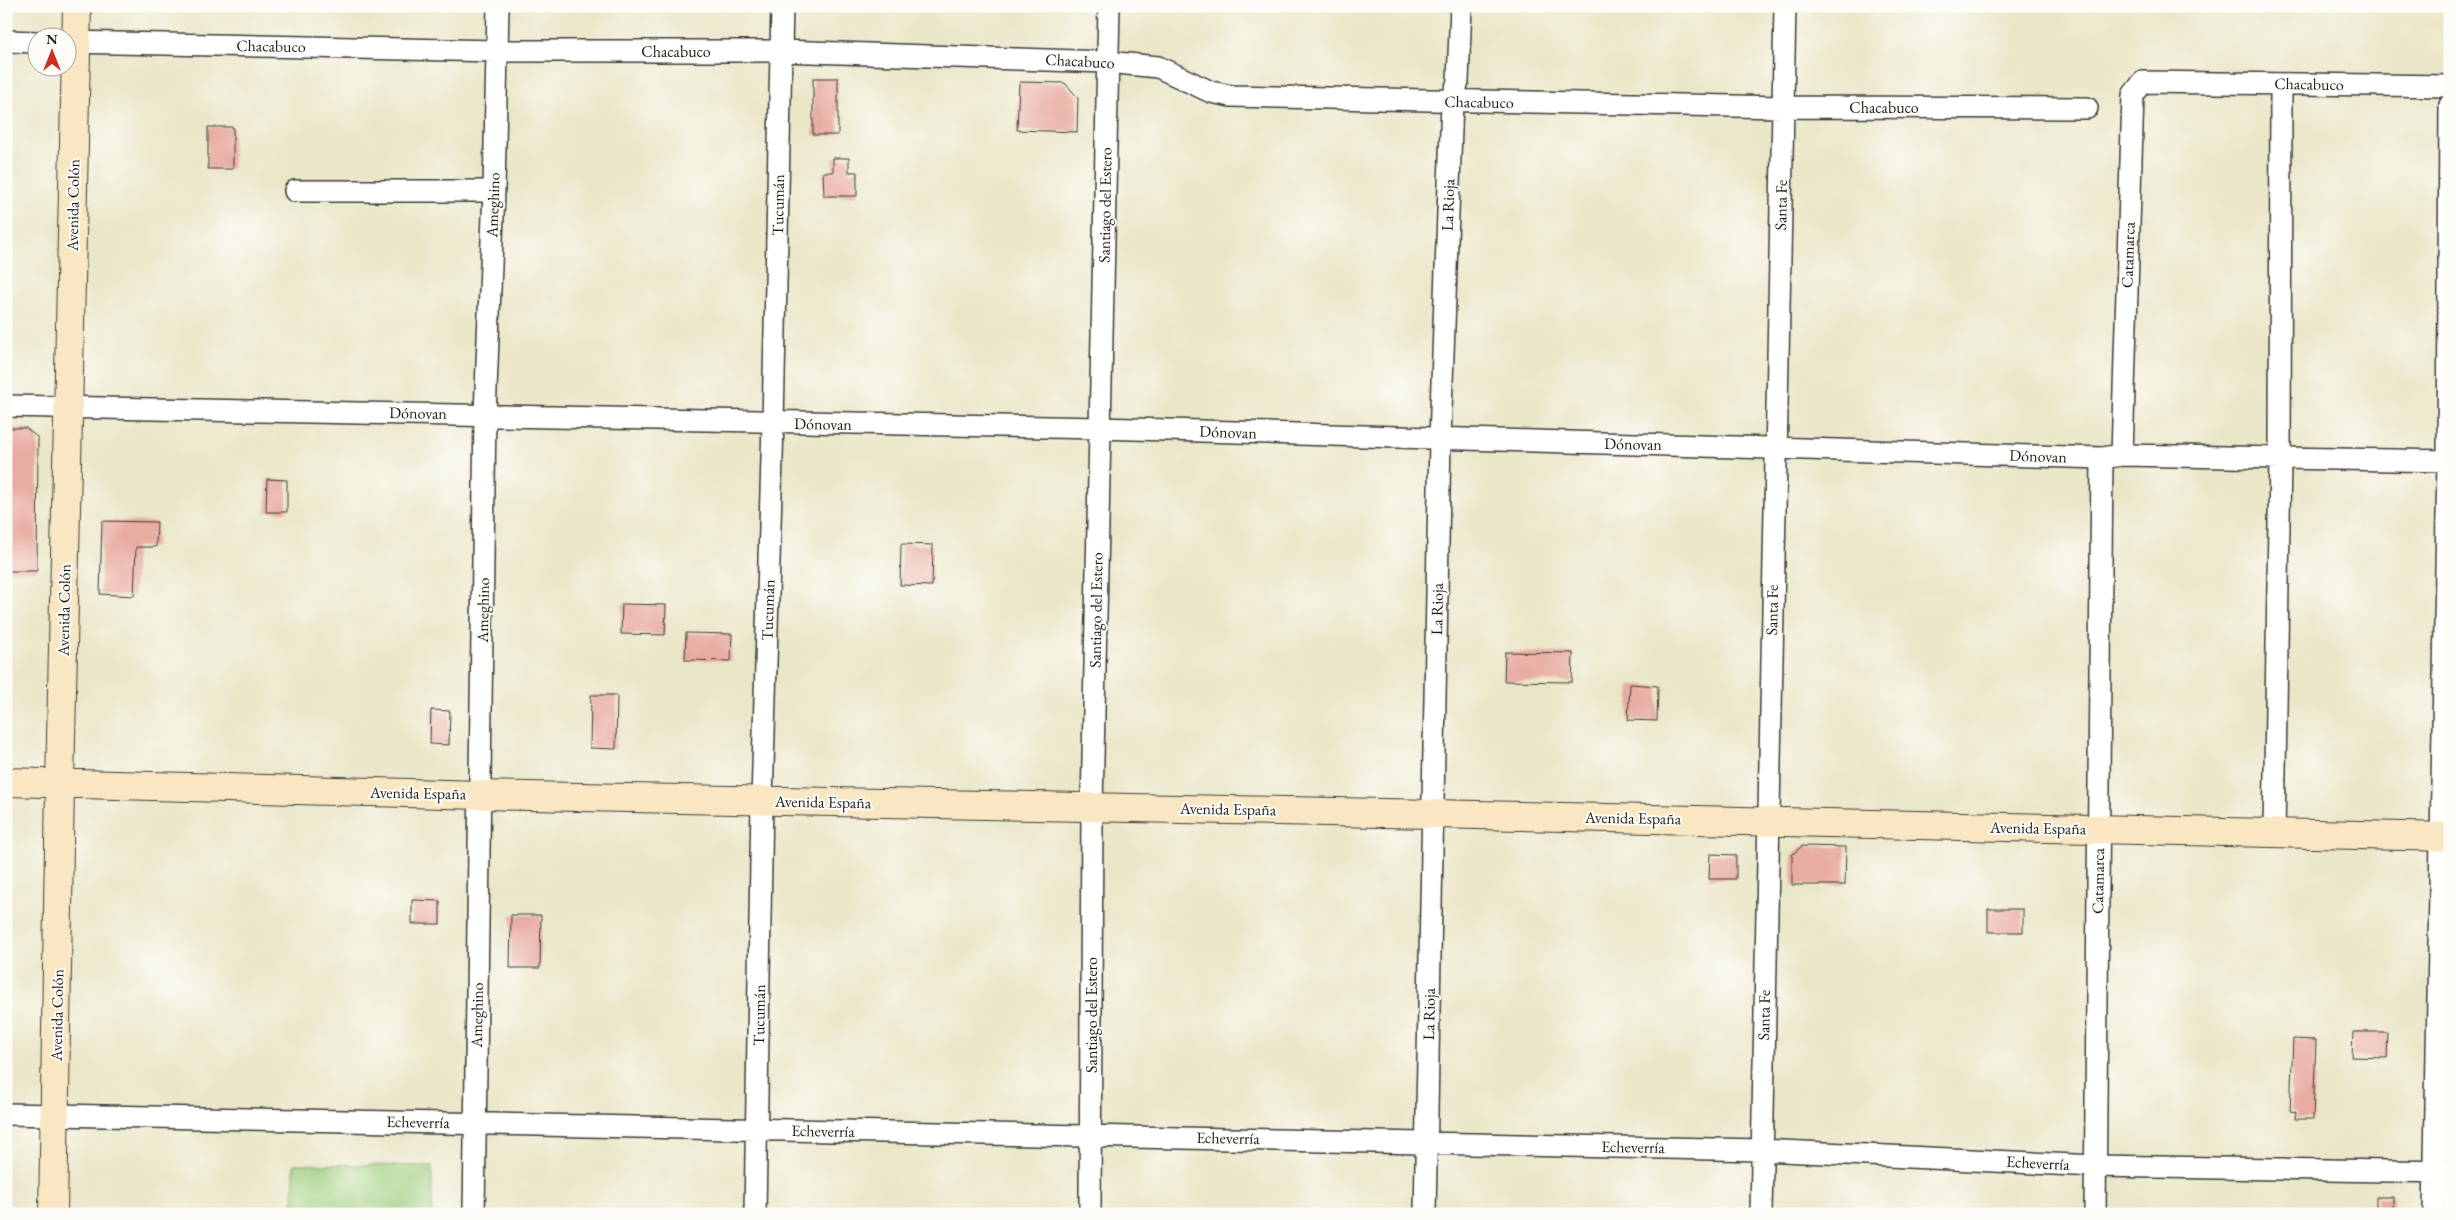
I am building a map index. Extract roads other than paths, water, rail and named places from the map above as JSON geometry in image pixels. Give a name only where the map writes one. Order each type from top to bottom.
[{"type":"street","name":"Avenida Colón","points":[[74,28],[77,6]]},
{"type":"street","name":"Ameghino","points":[[474,1214],[486,414],[498,6]]},
{"type":"street","name":"Tucumán","points":[[755,1214],[758,1130],[762,801],[782,6]]},
{"type":"street","name":"Santiago del Estero","points":[[1090,1214],[1092,806],[1108,6]]},
{"type":"street","name":"La Rioja","points":[[1425,1214],[1440,439],[1452,101],[1458,82],[1461,6]]},
{"type":"street","name":"Santa Fe","points":[[1761,1214],[1785,6]]},
{"type":"street","points":[[6,42],[28,42]]},
{"type":"street","name":"Chacabuco","points":[[78,42],[497,51],[781,51],[1108,62],[1158,67],[1210,92],[1231,96],[1783,107],[2087,108]]},
{"type":"street","name":"Avenida Colón","points":[[53,1214],[68,407],[72,78]]},
{"type":"street","name":"Chacabuco","points":[[2168,81],[2450,86]]},
{"type":"street","name":"Catamarca","points":[[2095,1214],[2099,829],[2112,457],[2133,95],[2143,82],[2168,81]]},
{"type":"street","points":[[2274,834],[2280,459],[2281,84]]},
{"type":"street","points":[[2434,1214],[2442,1172],[2449,461],[2450,105]]},
{"type":"street","points":[[295,191],[494,191]]},
{"type":"street","name":"Dónovan","points":[[6,406],[486,414],[773,423],[1100,428],[2112,457],[2449,461]]},
{"type":"street","name":"Avenida España","points":[[6,782],[481,795],[1092,806],[2446,837]]},
{"type":"street","name":"Echeverría","points":[[6,1114],[758,1130],[1090,1134],[1762,1150],[2095,1166],[2442,1172]]}]
